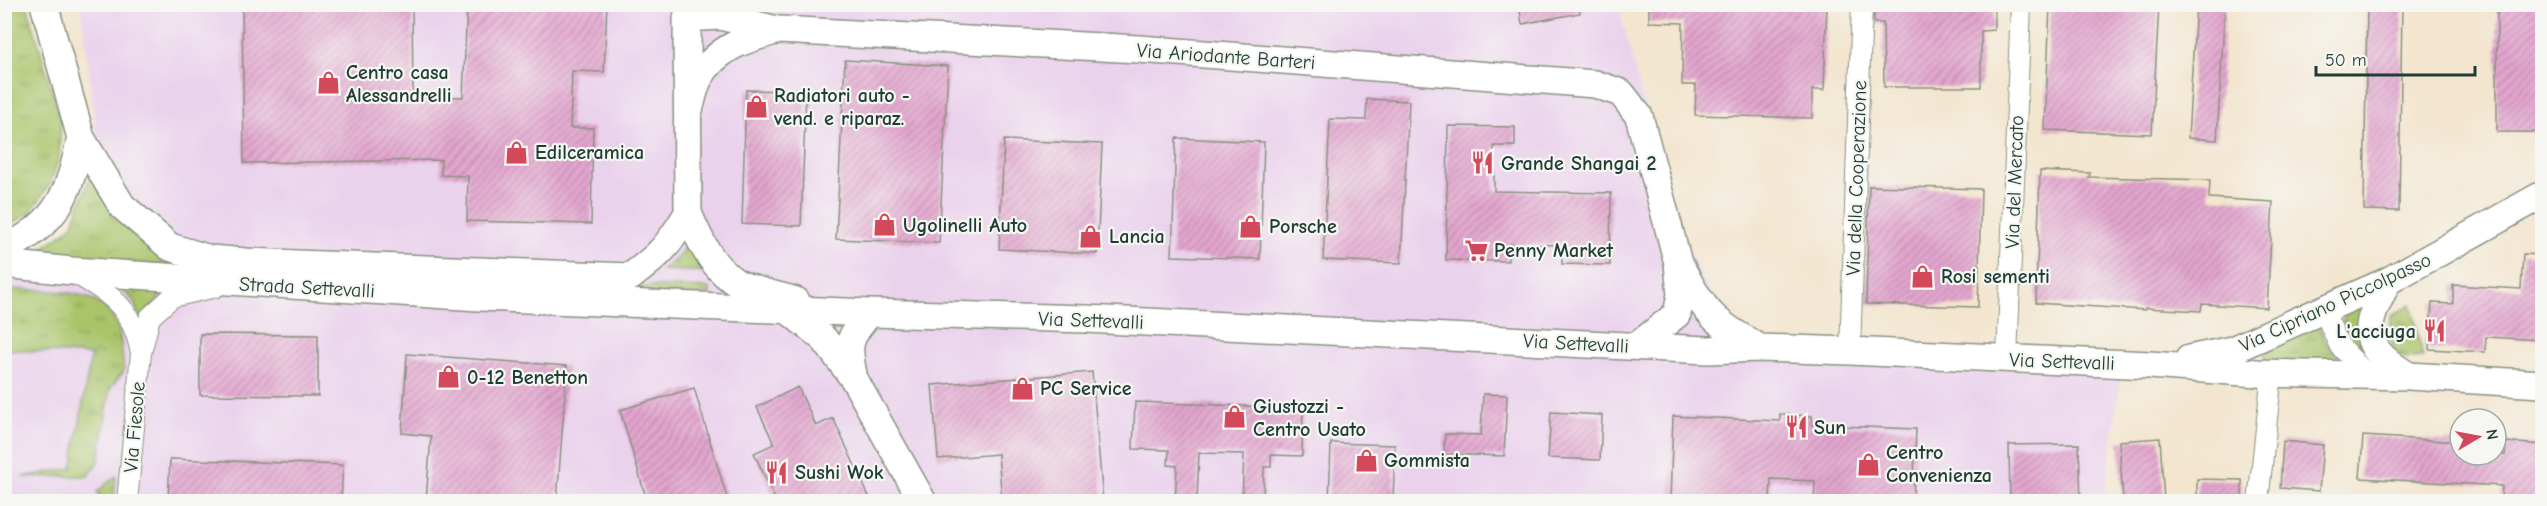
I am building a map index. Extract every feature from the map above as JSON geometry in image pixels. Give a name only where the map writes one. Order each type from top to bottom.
[{"type":"main road","points":[[4,249],[37,230],[62,202],[72,177],[81,138],[44,4]]},
{"type":"main road","points":[[779,30],[736,13],[720,16],[687,11],[688,213],[699,241],[734,282],[829,311]]},
{"type":"main road","name":"Via Ariodante Barteri","points":[[689,110],[699,79],[719,55],[737,42],[779,30],[1139,49],[1594,84],[1621,93],[1639,116],[1678,263]]},
{"type":"main road","name":"Strada Settevalli","points":[[81,138],[122,206],[170,247],[210,260],[630,277],[652,261],[670,243],[688,213]]},
{"type":"main road","name":"Via Cipriano Piccolpasso","points":[[2150,365],[2200,358],[2232,350],[2388,281],[2542,195]]},
{"type":"main road","points":[[1637,346],[1677,314],[1681,295],[1678,263]]},
{"type":"main road","points":[[1678,263],[1696,298],[1709,315],[1732,333],[1760,348]]},
{"type":"main road","name":"Strada Settevalli","points":[[4,264],[240,283],[610,302]]},
{"type":"main road","points":[[2388,281],[2369,323],[2371,344],[2387,362],[2409,376]]},
{"type":"main road","name":"Via Settevalli","points":[[610,302],[1086,319],[1707,350],[1760,348],[1850,351],[2150,365],[2264,373],[2409,376],[2542,384]]},
{"type":"main road","points":[[788,310],[824,339],[854,379],[923,501]]},
{"type":"main road","points":[[854,379],[848,350],[855,328],[870,313]]},
{"type":"street","name":"Via della Cooperazione","points":[[1850,351],[1862,4]]},
{"type":"street","name":"Via del Mercato","points":[[2007,359],[2021,4]]},
{"type":"street","name":"Via Fiesole","points":[[72,271],[104,290],[129,315],[136,331],[141,353]]},
{"type":"street","name":"Via Fiesole","points":[[127,501],[141,353],[150,317],[172,297],[240,283]]},
{"type":"street","points":[[2323,309],[2339,345],[2367,375]]},
{"type":"street","points":[[2258,501],[2264,373],[2252,361],[2252,351],[2259,338]]},
{"type":"shaded area","points":[[81,5],[1621,5],[1622,19],[1670,208],[1737,353],[2121,375],[2104,501],[5,502],[5,246],[109,249]]},
{"type":"green space","points":[[5,4],[27,5],[61,121],[59,159],[49,186],[30,213],[5,228]]},
{"type":"green space","points":[[90,177],[121,223],[150,249],[188,267],[34,255],[72,226]]},
{"type":"green space","points":[[689,239],[712,272],[663,270],[679,256]]},
{"type":"green space","points":[[117,285],[168,288],[140,320],[133,300]]},
{"type":"green space","points":[[630,286],[710,288],[710,295],[621,293]]},
{"type":"green space","points":[[4,289],[51,291],[84,297],[98,303],[109,312],[117,325],[124,371],[110,389],[99,461],[88,476],[22,477],[72,468],[91,355],[5,349]]},
{"type":"green space","points":[[2373,297],[2359,330],[2363,358],[2346,337],[2344,319],[2346,311]]},
{"type":"green space","points":[[2411,304],[2423,357],[2407,358],[2396,354],[2390,337],[2390,317]]},
{"type":"green space","points":[[2319,323],[2324,341],[2349,367],[2264,364],[2265,352]]},
{"type":"green space","points":[[116,476],[114,501],[104,501],[97,492]]},
{"type":"building","points":[[242,4],[412,4],[413,96],[463,97],[467,4],[607,4],[604,72],[572,71],[570,128],[593,128],[591,224],[467,221],[468,176],[441,175],[441,160],[244,163]]},
{"type":"building","points":[[1519,4],[1580,4],[1580,13],[1522,24]]},
{"type":"building","points":[[1649,4],[1827,4],[1824,90],[1812,90],[1812,118],[1695,115],[1696,85],[1682,85],[1683,23],[1649,22]]},
{"type":"building","points":[[1874,4],[1994,4],[1994,30],[1981,31],[1981,87],[1884,87],[1883,23],[1874,23]]},
{"type":"building","points":[[2050,4],[2159,4],[2152,134],[2045,130]]},
{"type":"building","points":[[2196,4],[2225,4],[2217,140],[2188,138]]},
{"type":"building","points":[[2367,4],[2402,4],[2399,211],[2364,210]]},
{"type":"building","points":[[2497,4],[2541,4],[2542,132],[2497,132]]},
{"type":"building","points":[[845,60],[948,66],[939,243],[836,239]]},
{"type":"building","points":[[746,90],[806,91],[801,226],[742,224]]},
{"type":"building","points":[[1367,99],[1409,101],[1401,263],[1323,260],[1330,119],[1366,120]]},
{"type":"building","points":[[1448,126],[1515,127],[1515,146],[1494,146],[1494,191],[1611,193],[1610,265],[1562,264],[1562,245],[1509,244],[1508,261],[1446,260]]},
{"type":"building","points":[[1176,138],[1264,142],[1260,259],[1172,256]]},
{"type":"building","points":[[1004,140],[1102,144],[1097,254],[999,249]]},
{"type":"building","points":[[2040,171],[2090,173],[2089,177],[2210,180],[2209,198],[2273,202],[2267,308],[2202,304],[2201,311],[2145,308],[2145,310],[2036,303]]},
{"type":"building","points":[[1869,186],[1981,189],[1978,307],[1866,304]]},
{"type":"building","points":[[2523,254],[2542,255],[2542,340],[2486,337],[2485,352],[2429,349],[2432,303],[2453,304],[2453,285],[2521,289]]},
{"type":"building","points":[[200,334],[318,335],[318,396],[200,395]]},
{"type":"building","points":[[407,354],[567,366],[557,501],[426,501],[431,436],[402,433]]},
{"type":"building","points":[[1092,372],[1103,501],[1002,501],[998,454],[938,459],[932,385]]},
{"type":"building","points":[[798,387],[816,426],[833,418],[871,501],[776,501],[754,453],[774,444],[757,407]]},
{"type":"building","points":[[694,388],[728,501],[647,501],[620,410]]},
{"type":"building","points":[[1483,394],[1507,395],[1504,456],[1444,454],[1445,434],[1481,435]]},
{"type":"building","points":[[1135,402],[1303,408],[1302,456],[1271,455],[1271,467],[1264,467],[1263,501],[1242,501],[1244,454],[1199,453],[1197,501],[1175,501],[1177,466],[1168,465],[1169,450],[1133,449]]},
{"type":"building","points":[[1551,412],[1602,415],[1600,460],[1548,458]]},
{"type":"building","points":[[1780,414],[1812,416],[1812,425],[1916,429],[1913,501],[1814,501],[1815,481],[1771,479],[1770,501],[1670,501],[1673,416],[1780,421]]},
{"type":"building","points":[[2363,436],[2448,441],[2448,467],[2508,467],[2508,442],[2542,445],[2542,501],[2501,501],[2502,486],[2360,478]]},
{"type":"building","points":[[2160,438],[2164,501],[2123,501],[2119,441]]},
{"type":"building","points":[[2283,441],[2323,445],[2319,491],[2280,488]]},
{"type":"building","points":[[1331,443],[1395,445],[1393,501],[1329,501]]},
{"type":"building","points":[[2079,444],[2081,501],[2010,501],[2009,445]]},
{"type":"building","points":[[170,459],[343,465],[341,501],[168,501]]},
{"type":"building","points":[[2197,479],[2242,480],[2242,501],[2197,501]]},
{"type":"place","name":"Centro casa Alessandrelli","points":[[328,83]]},
{"type":"place","name":"Radiatori auto - vend. e riparaz.","points":[[756,106]]},
{"type":"place","name":"Edilceramica","points":[[517,152]]},
{"type":"place","name":"Grande Shangai 2","points":[[1483,163]]},
{"type":"place","name":"Ugolinelli Auto","points":[[885,225]]},
{"type":"place","name":"Porsche","points":[[1251,226]]},
{"type":"place","name":"Lancia","points":[[1091,236]]},
{"type":"place","name":"Penny Market","points":[[1476,250]]},
{"type":"place","name":"Rosi sementi","points":[[1923,276]]},
{"type":"place","name":"L'acciuga","points":[[2434,331]]},
{"type":"place","name":"0-12 Benetton","points":[[449,377]]},
{"type":"place","name":"PC Service","points":[[1022,388]]},
{"type":"place","name":"Giustozzi - Centro Usato","points":[[1235,417]]},
{"type":"place","name":"Sun","points":[[1796,427]]},
{"type":"place","name":"Gommista","points":[[1366,460]]},
{"type":"place","name":"Centro Convenienza","points":[[1868,464]]},
{"type":"place","name":"Sushi Wok","points":[[777,472]]}]
